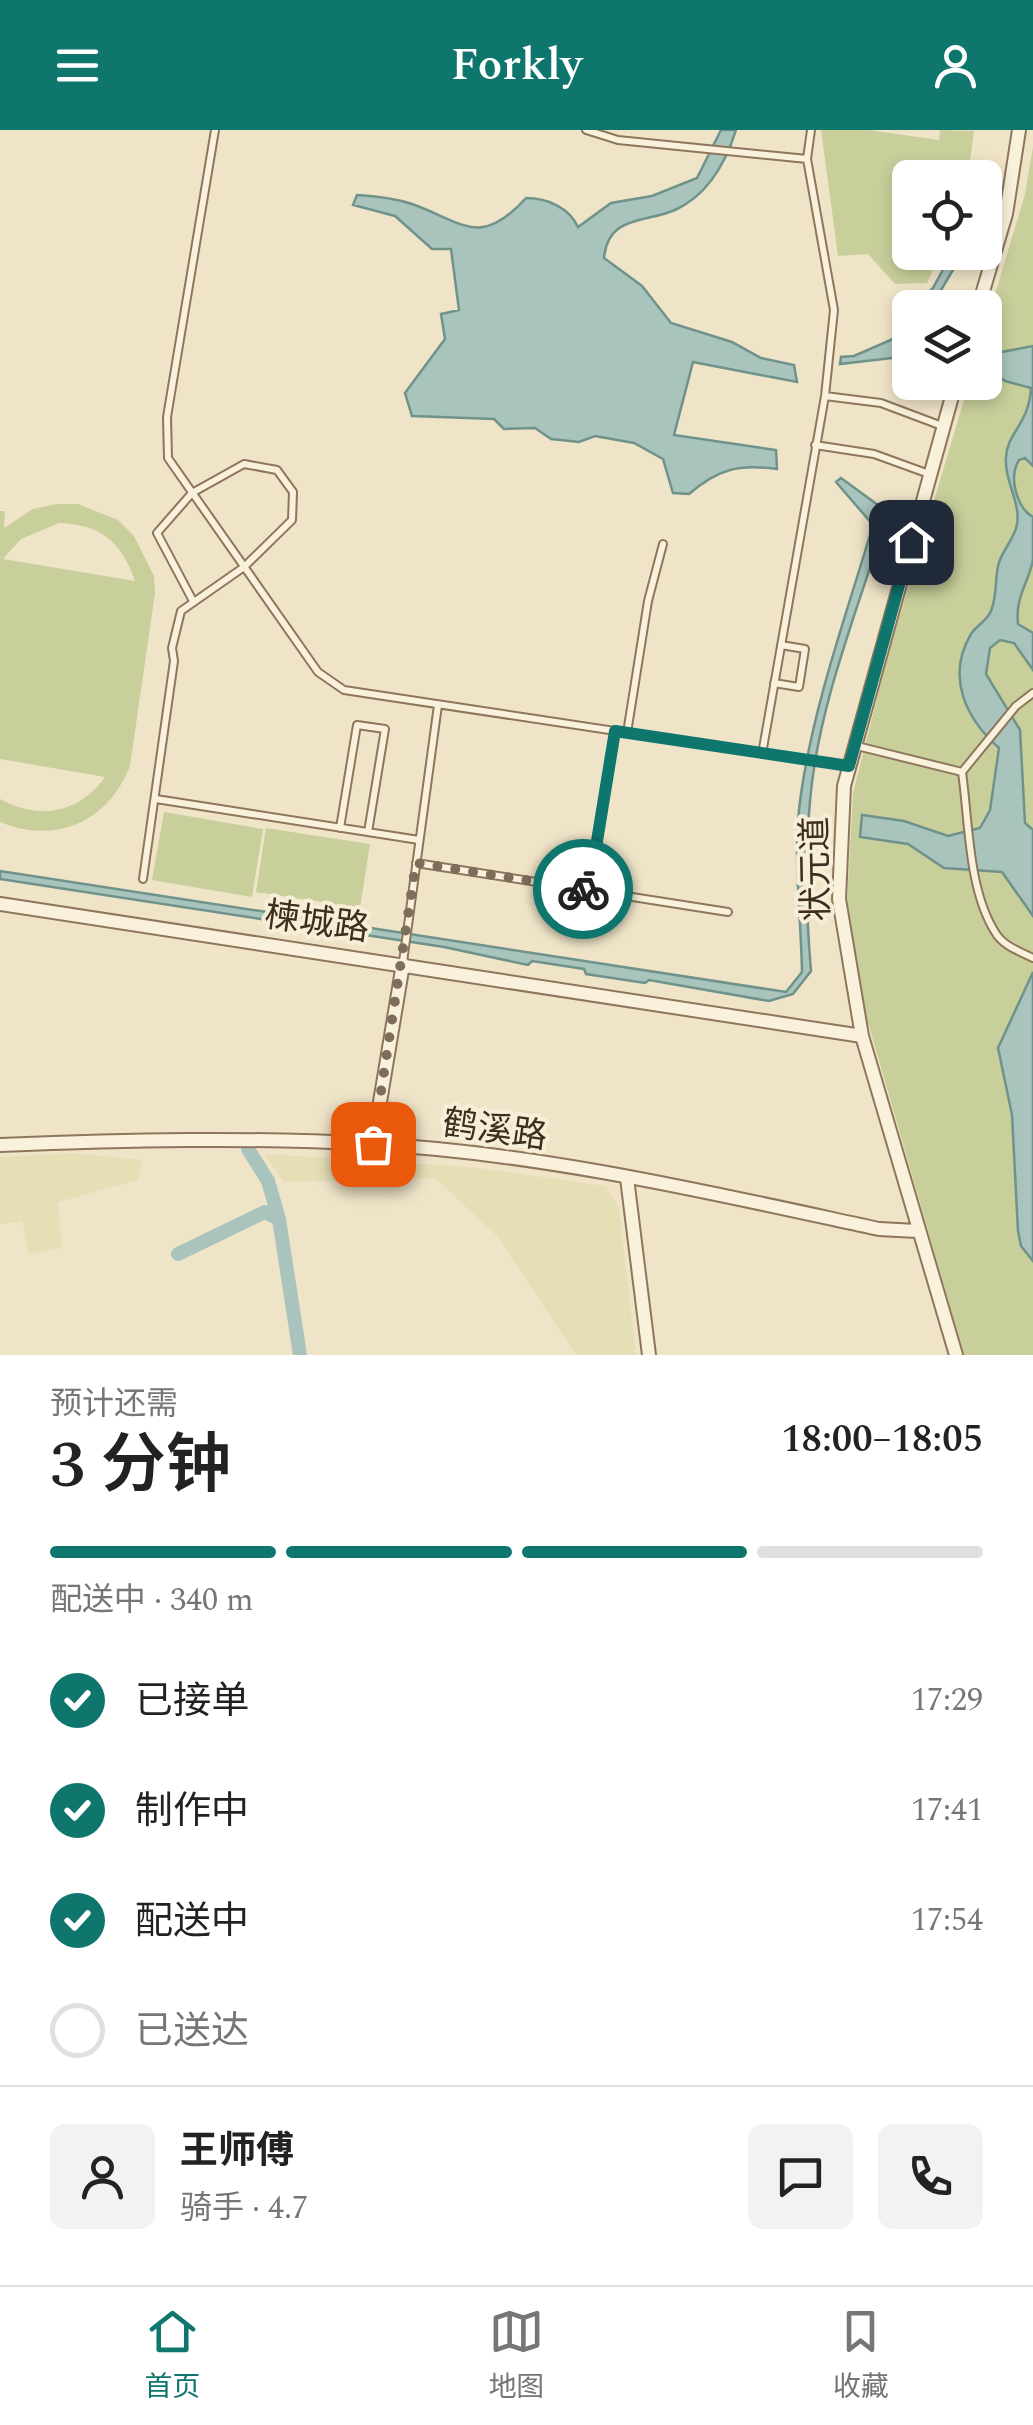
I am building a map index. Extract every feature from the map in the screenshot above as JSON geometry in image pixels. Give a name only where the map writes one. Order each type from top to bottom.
[{"type":"street","points":[[983,290],[1006,214],[1019,130]]},
{"type":"street","name":"状元道","points":[[951,400],[849,766],[840,830],[840,899],[862,1036],[956,1355]]},
{"type":"street","name":"楝城路","points":[[0,904],[862,1036]]},
{"type":"street","points":[[373,1144],[403,964]]},
{"type":"street","name":"鹤溪路","points":[[0,1145],[147,1139],[373,1144],[626,1178],[878,1229],[917,1230]]},
{"type":"street","points":[[626,1178],[649,1355]]},
{"type":"lane","points":[[215,130],[167,418],[168,458],[318,672],[344,690],[849,766]]},
{"type":"lane","points":[[586,130],[618,140],[807,159]]},
{"type":"lane","points":[[762,754],[825,396],[834,310],[807,159],[811,130]]},
{"type":"lane","points":[[825,396],[881,403],[943,427]]},
{"type":"lane","points":[[815,445],[874,454],[929,474]]},
{"type":"lane","points":[[144,879],[172,648],[181,611],[244,568],[292,520],[293,492],[277,470],[244,464],[192,493],[157,533],[193,601]]},
{"type":"lane","points":[[627,734],[648,602],[662,544]]},
{"type":"lane","points":[[774,683],[799,687],[805,649],[781,646]]},
{"type":"lane","points":[[1030,956],[1009,946],[994,932],[977,880],[962,772],[1016,706],[1033,693]]},
{"type":"lane","points":[[403,964],[438,705]]},
{"type":"lane","points":[[340,828],[357,725],[385,730],[368,832]]},
{"type":"lane","points":[[589,890],[615,731]]},
{"type":"lane","points":[[855,745],[962,772]]},
{"type":"lane","points":[[156,799],[419,840]]},
{"type":"lane","points":[[416,863],[728,912]]},
{"type":"shaded area","points":[[73,1153],[141,1160],[139,1180],[58,1202],[62,1248],[29,1254],[22,1221],[0,1224],[0,1157]]},
{"type":"shaded area","points":[[264,1154],[471,1167],[606,1186],[619,1209],[636,1355],[576,1355],[497,1236],[435,1178],[284,1182]]},
{"type":"green space","points":[[821,130],[869,130],[939,140],[940,130],[974,131],[970,160],[892,160],[892,270],[933,270],[927,283],[895,284],[868,254],[838,256]]},
{"type":"green space","points":[[1033,147],[1033,1355],[964,1355],[866,1016],[846,923],[853,793],[888,655],[964,400],[1002,400],[1002,290],[996,290],[1025,194]]},
{"type":"green space","points":[[78,504],[118,520],[134,536],[154,576],[155,593],[130,766],[108,802],[94,814],[78,824],[41,831],[0,822],[0,799],[29,810],[57,810],[83,799],[105,777],[0,759],[0,511],[5,511],[4,528],[33,509]],"holes":[[[59,523],[74,524],[108,538],[130,567],[135,581],[3,559],[21,539]]]},
{"type":"green space","points":[[164,812],[263,829],[252,897],[152,880]]},
{"type":"green space","points":[[266,828],[370,844],[360,908],[256,892]]},
{"type":"water","points":[[721,130],[736,130],[727,154],[706,187],[675,210],[620,227],[607,244],[604,258],[642,286],[671,323],[732,342],[761,358],[794,365],[797,382],[693,362],[674,435],[776,450],[777,469],[729,470],[689,494],[673,493],[663,459],[634,443],[595,436],[579,442],[551,439],[535,428],[504,429],[494,419],[412,416],[405,393],[445,339],[441,314],[459,310],[451,249],[432,249],[395,216],[353,205],[357,195],[405,202],[471,227],[496,223],[526,198],[534,198],[563,209],[578,227],[611,203],[652,196],[697,178]]},
{"type":"water","points":[[943,270],[953,270],[941,290],[933,288]]},
{"type":"water","points":[[892,339],[892,358],[840,364],[841,357],[854,356]]},
{"type":"water","points":[[1033,346],[1033,466],[1025,458],[1019,460],[1014,483],[1019,499],[1033,517],[1033,560],[1020,598],[1018,624],[1033,633],[1033,670],[1014,643],[1000,640],[990,648],[986,674],[1020,730],[1025,823],[1033,830],[1033,916],[1002,872],[944,868],[908,844],[860,837],[862,815],[904,821],[948,836],[980,828],[990,810],[999,748],[969,710],[960,681],[960,665],[971,634],[991,611],[1000,561],[1018,516],[1006,457],[1026,411],[1031,388],[1002,379],[1002,352]]},
{"type":"water","points":[[841,478],[882,508],[884,525],[839,661],[814,766],[807,844],[811,971],[793,994],[769,1001],[0,879],[0,871],[786,992],[802,972],[797,838],[807,760],[832,658],[873,525],[836,482]]},
{"type":"water","points":[[1033,972],[1033,1261],[1021,1246],[1018,1231],[1012,1115],[998,1048]]},
{"type":"waterway","points":[[248,1149],[268,1181],[279,1219]]},
{"type":"waterway","points":[[178,1254],[265,1212],[279,1219],[300,1355]]},
{"type":"way so far","points":[[373,1144],[416,863],[583,889]]},
{"type":"route","points":[[583,889],[589,890],[615,731],[849,766],[911,542]]}]
